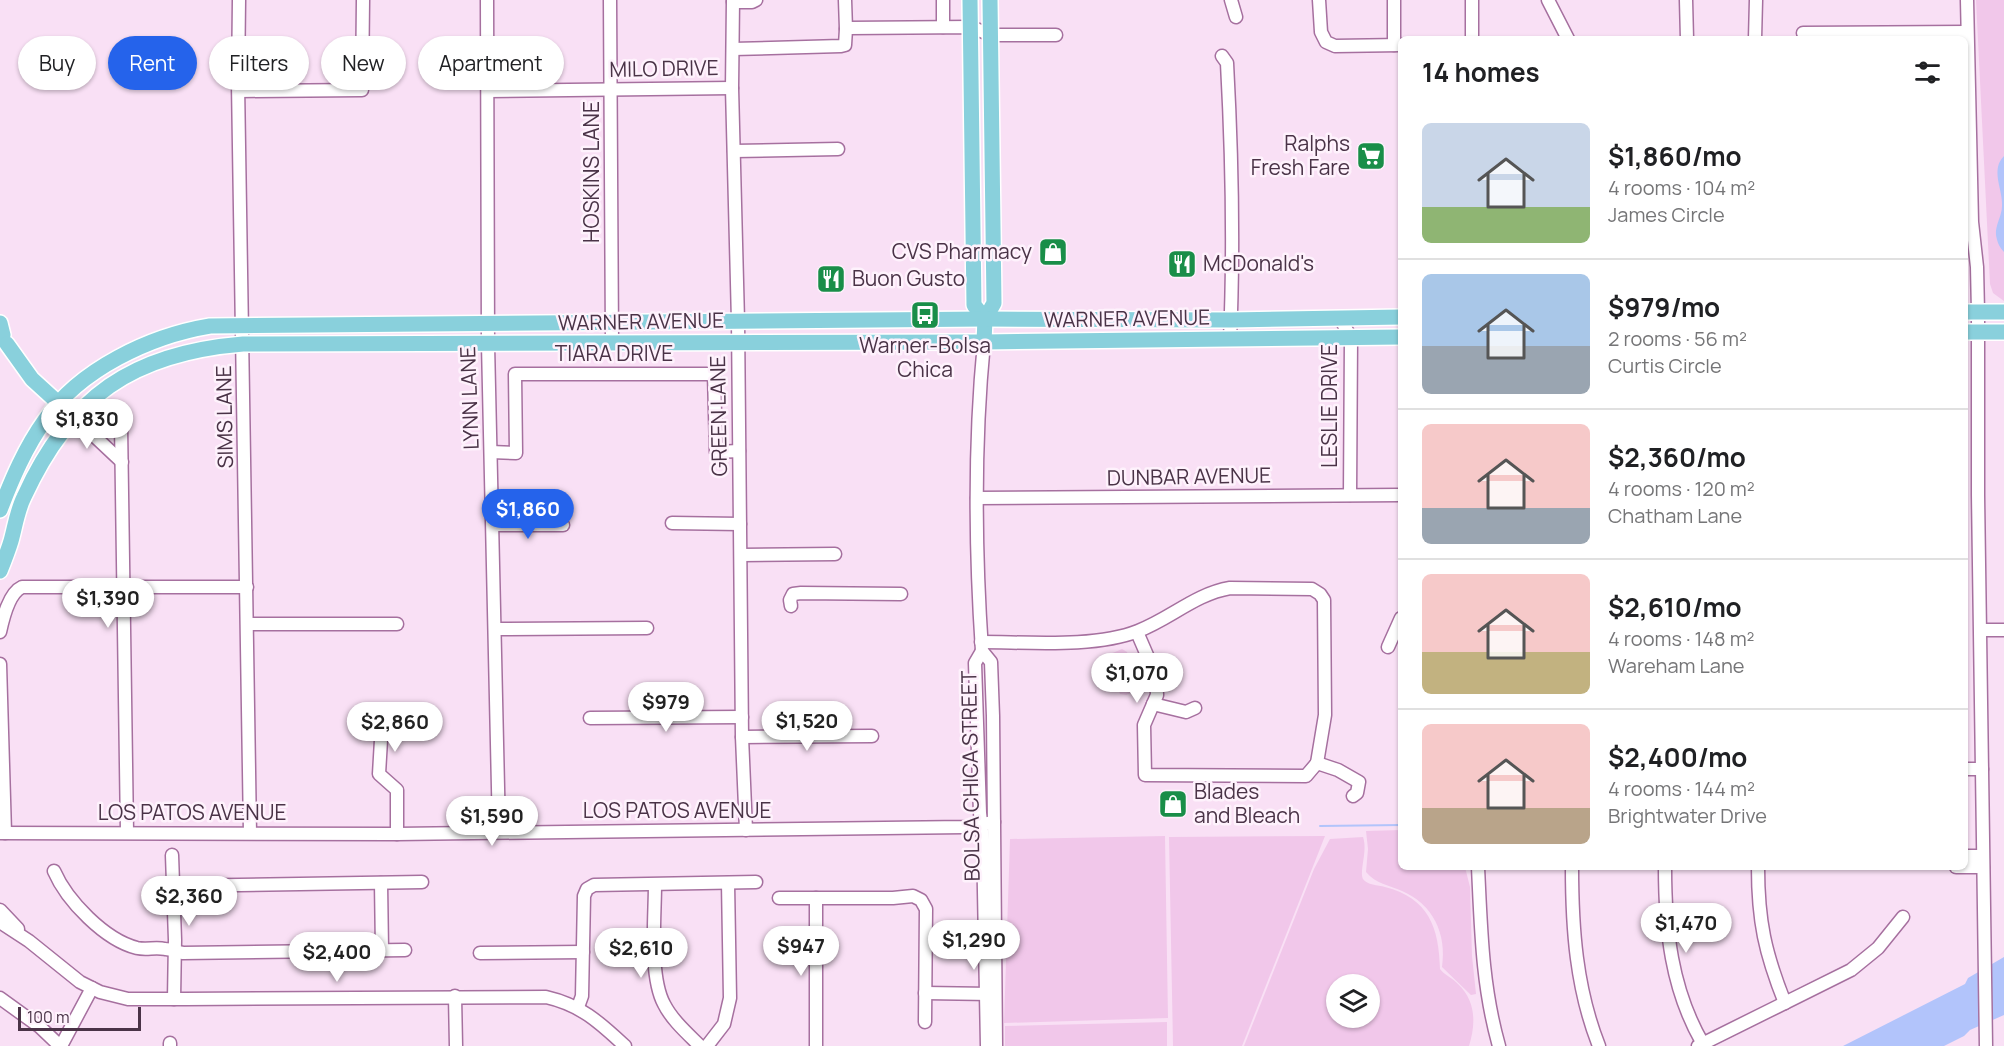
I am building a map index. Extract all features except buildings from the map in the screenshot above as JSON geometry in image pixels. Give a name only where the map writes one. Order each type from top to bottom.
[{"type":"main road","name":"BOLSA CHICA STREET","points":[[970,0],[974,305],[985,319]]},
{"type":"main road","name":"BOLSA CHICA STREET","points":[[984,342],[985,319],[994,303],[990,0]]},
{"type":"main road","points":[[973,143],[992,143]]},
{"type":"main road","points":[[1971,312],[2004,312]]},
{"type":"main road","name":"WARNER AVENUE","points":[[0,510],[29,445],[58,404],[110,362],[134,349],[193,329],[243,325],[985,319],[1231,320],[1398,317]]},
{"type":"main road","points":[[1972,332],[2004,332]]},
{"type":"main road","points":[[4,334],[32,380],[73,416]]},
{"type":"main road","name":"WARNER AVENUE","points":[[0,571],[10,545],[22,500],[41,463],[73,416],[89,401],[136,371],[169,357],[208,347],[243,344],[984,342],[1398,337]]},
{"type":"street","name":"SIMS LANE","points":[[239,0],[250,833]]},
{"type":"street","points":[[239,91],[362,90],[363,0]]},
{"type":"street","name":"LYNN LANE","points":[[487,0],[487,323],[499,832]]},
{"type":"street","name":"HOSKINS LANE","points":[[610,0],[612,343]]},
{"type":"street","points":[[734,1],[752,2],[756,0]]},
{"type":"street","points":[[734,48],[845,45],[846,0]]},
{"type":"street","points":[[943,0],[943,27]]},
{"type":"street","points":[[1232,0],[1236,17]]},
{"type":"street","points":[[1319,0],[1321,32],[1326,42],[1335,46],[1398,45],[1394,0]]},
{"type":"street","points":[[1472,0],[1472,36]]},
{"type":"street","points":[[1548,0],[1564,36]]},
{"type":"street","points":[[1686,0],[1687,36]]},
{"type":"street","points":[[1755,36],[1756,0]]},
{"type":"street","points":[[1966,0],[1967,36]]},
{"type":"street","name":"GREEN LANE","points":[[734,1],[732,88],[738,321],[742,737],[746,831]]},
{"type":"street","points":[[846,29],[971,27],[991,35],[1056,34]]},
{"type":"street","points":[[1803,33],[1967,32]]},
{"type":"street","points":[[1222,56],[1227,63],[1230,122],[1230,339]]},
{"type":"street","name":"MILO DRIVE","points":[[488,91],[732,88]]},
{"type":"street","points":[[1968,127],[1969,222],[1977,267],[1971,312],[1971,495],[1981,630],[1986,1046]]},
{"type":"street","points":[[734,151],[838,149]]},
{"type":"street","name":"LESLIE DRIVE","points":[[1340,318],[1352,338],[1350,495]]},
{"type":"street","name":"BOLSA CHICA STREET","points":[[984,342],[979,391],[977,498],[982,647],[975,663],[990,990],[996,1046]]},
{"type":"street","name":"TIARA DRIVE","points":[[491,453],[516,453],[515,374],[714,374],[716,452],[739,451]]},
{"type":"street","points":[[73,416],[122,462]]},
{"type":"street","points":[[121,425],[126,832]]},
{"type":"street","name":"DUNBAR AVENUE","points":[[977,498],[1398,495]]},
{"type":"street","points":[[672,523],[740,524]]},
{"type":"street","points":[[493,525],[563,525]]},
{"type":"street","points":[[741,555],[836,554]]},
{"type":"street","points":[[0,632],[12,597],[19,588],[247,587]]},
{"type":"street","points":[[982,647],[1113,639],[1137,632],[1202,596],[1224,589],[1307,588],[1317,591],[1324,600],[1325,715],[1317,763],[1306,776],[1145,775],[1144,725],[1157,694],[1156,676],[1137,632]]},
{"type":"street","points":[[791,606],[790,600],[793,594],[801,593],[901,594]]},
{"type":"street","points":[[248,624],[398,624]]},
{"type":"street","points":[[1388,647],[1398,625]]},
{"type":"street","points":[[496,629],[647,628]]},
{"type":"street","points":[[1981,630],[2004,630]]},
{"type":"street","name":"BOLSA CHICA STREET","points":[[982,647],[991,662],[994,822],[987,1046]]},
{"type":"street","points":[[0,664],[2,833]]},
{"type":"street","points":[[1153,704],[1186,712],[1195,708]]},
{"type":"street","points":[[590,718],[742,717]]},
{"type":"street","points":[[382,723],[379,774],[397,790],[397,834]]},
{"type":"street","points":[[742,737],[872,736]]},
{"type":"street","points":[[1317,763],[1338,770],[1359,782],[1357,794],[1353,796]]},
{"type":"street","points":[[1968,769],[1982,769]]},
{"type":"street","name":"LOS PATOS AVENUE","points":[[2,833],[397,834],[746,831],[965,827],[994,822]]},
{"type":"street","points":[[172,855],[174,999]]},
{"type":"street","points":[[1968,857],[1982,861]]},
{"type":"street","points":[[1968,864],[1982,861]]},
{"type":"street","points":[[1478,870],[1487,1002],[1499,1046]]},
{"type":"street","points":[[1572,870],[1574,943],[1578,975],[1588,1017],[1599,1046]]},
{"type":"street","points":[[1665,870],[1667,929],[1671,959],[1684,1005],[1700,1045],[1851,970],[1878,948],[1903,917]]},
{"type":"street","points":[[1758,870],[1759,912],[1764,944],[1785,1003]]},
{"type":"street","points":[[54,871],[67,895],[108,934],[140,948],[166,949],[184,953],[405,950]]},
{"type":"street","points":[[172,886],[422,882]]},
{"type":"street","points":[[578,1007],[582,996],[584,896],[588,889],[594,885],[756,882]]},
{"type":"street","points":[[381,883],[382,950]]},
{"type":"street","points":[[707,1046],[724,1024],[730,998],[728,883]]},
{"type":"street","points":[[656,885],[655,972],[658,990],[674,1020],[700,1046]]},
{"type":"street","points":[[778,898],[913,896],[921,900],[926,909],[926,1022]]},
{"type":"street","points":[[816,898],[816,1046]]},
{"type":"street","points":[[0,910],[29,941]]},
{"type":"street","points":[[0,922],[29,941],[80,981],[115,997],[128,999],[546,997],[578,1007],[625,1046]]},
{"type":"street","points":[[480,953],[583,952]]},
{"type":"street","points":[[0,998],[40,1027],[60,1046],[92,988]]},
{"type":"street","points":[[925,989],[990,990]]},
{"type":"street","points":[[455,996],[456,1046]]},
{"type":"shaded area","points":[[1976,0],[2004,0],[2004,301],[1993,293],[1990,284]]},
{"type":"shaded area","points":[[1122,649],[1127,652],[1141,686],[1139,690],[1126,695],[1120,694],[1106,660],[1108,655]]},
{"type":"shaded area","points":[[1398,830],[1398,870],[1466,870],[1470,887],[1472,956],[1476,994],[1471,995],[1442,967],[1440,932],[1430,912],[1413,897],[1378,882],[1366,872],[1368,849],[1366,831]]},
{"type":"shaded area","points":[[1165,836],[1168,1018],[1004,1023],[1010,839]]},
{"type":"shaded area","points":[[1325,836],[1242,1046],[1173,1046],[1169,837]]},
{"type":"shaded area","points":[[1363,837],[1365,848],[1363,879],[1370,884],[1400,892],[1412,899],[1429,917],[1437,940],[1440,969],[1464,991],[1471,1005],[1473,1029],[1469,1046],[1244,1046],[1314,869],[1330,839]]},
{"type":"shaded area","points":[[1167,1022],[1167,1046],[1005,1046],[1005,1026]]},
{"type":"water","points":[[2004,156],[2004,252],[1998,242],[1996,231],[2002,206],[1997,173]]},
{"type":"water","points":[[2004,957],[2004,1015],[1970,1030],[1964,1036],[1944,1046],[1843,1046],[1965,984],[1968,978]]},
{"type":"waterway","points":[[1320,826],[1398,825]]},
{"type":"place","name":"Ralphs Fresh Fare","points":[[1371,156]]},
{"type":"place","name":"CVS Pharmacy","points":[[1053,252]]},
{"type":"place","name":"McDonald's","points":[[1182,264]]},
{"type":"place","name":"Buon Gusto","points":[[831,279]]},
{"type":"place","name":"Warner-Bolsa Chica","points":[[925,315]]},
{"type":"place","name":"Blades and Bleach","points":[[1173,804]]}]
